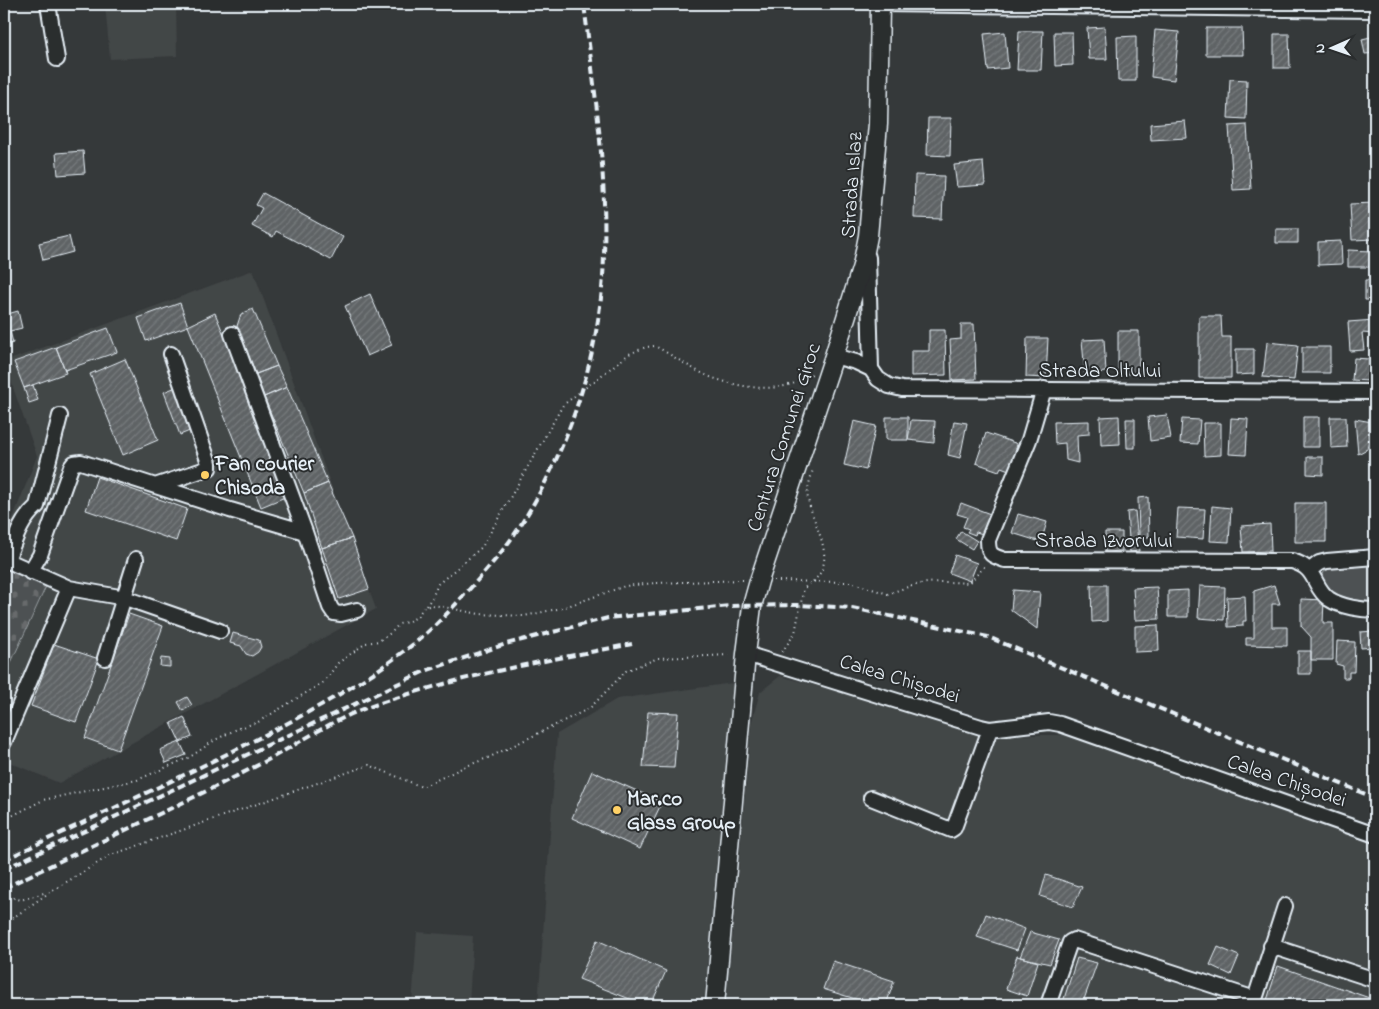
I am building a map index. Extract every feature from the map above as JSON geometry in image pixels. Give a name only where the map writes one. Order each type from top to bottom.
[{"type":"main road","name":"Strada Islaz","points":[[868,236],[878,124],[880,4]]},
{"type":"main road","name":"Centura Comunei Giroc","points":[[746,654],[752,606],[759,581],[834,356],[862,266],[868,236]]},
{"type":"main road","points":[[714,1005],[746,654]]},
{"type":"street","points":[[48,4],[56,59]]},
{"type":"street","points":[[880,4],[1375,10]]},
{"type":"street","name":"Strada Islaz","points":[[868,236],[871,369]]},
{"type":"street","points":[[232,334],[305,532],[330,607],[334,613],[341,614],[357,610]]},
{"type":"street","points":[[155,486],[209,468],[171,354]]},
{"type":"street","name":"Strada Oltului","points":[[834,356],[856,362],[871,369],[878,379],[889,386],[902,389],[1375,392]]},
{"type":"street","points":[[993,556],[988,550],[988,540],[1029,440],[1044,389]]},
{"type":"street","points":[[60,416],[37,506],[21,524],[6,560],[69,588],[125,598],[220,631]]},
{"type":"street","points":[[30,572],[40,555],[74,463],[81,462],[305,532]]},
{"type":"street","name":"Strada Izvorului","points":[[993,556],[1005,560],[1292,561],[1302,564],[1310,570]]},
{"type":"street","points":[[1375,557],[1326,560],[1310,570],[1320,589],[1329,599],[1340,604],[1375,610]]},
{"type":"street","points":[[105,658],[136,559]]},
{"type":"street","points":[[4,742],[69,588]]},
{"type":"street","name":"Calea Chișodei","points":[[746,654],[990,729],[1049,722],[1060,724],[1375,835]]},
{"type":"street","points":[[870,798],[951,830],[954,828],[990,729]]},
{"type":"street","points":[[1048,1005],[1070,942],[1074,940],[1254,1002],[1285,906]]},
{"type":"street","points":[[1271,946],[1375,980]]},
{"type":"path","points":[[4,820],[43,800],[137,780],[190,757],[215,740],[237,729],[258,722],[324,682],[338,663],[366,643],[379,641],[392,632],[399,624],[416,617],[432,598],[438,584],[482,547],[563,405],[629,354],[646,347],[655,346],[711,377],[741,385],[776,388],[803,381],[815,371]]},
{"type":"path","points":[[774,662],[795,633],[804,588],[815,582],[824,568],[822,541],[808,497],[813,469]]},
{"type":"path","points":[[424,607],[434,604],[478,614],[524,616],[562,608],[625,586],[730,580],[850,582],[888,594],[911,585],[936,581],[969,583],[993,556]]},
{"type":"path","points":[[4,924],[50,892],[111,855],[369,765],[422,787],[490,757],[590,708],[626,671],[658,658],[746,654]]},
{"type":"path","points":[[4,895],[21,900],[50,892]]},
{"type":"shaded area","points":[[105,4],[176,4],[177,56],[110,59]]},
{"type":"shaded area","points":[[253,270],[376,609],[59,783],[4,760],[4,678],[48,583],[4,561],[4,541],[37,456],[4,362]]},
{"type":"shaded area","points":[[780,676],[1002,735],[1073,735],[1375,843],[1375,1005],[726,1005],[751,724],[760,692]]},
{"type":"shaded area","points":[[733,683],[704,1005],[538,1005],[557,734],[617,699]]},
{"type":"shaded area","points":[[417,932],[473,936],[469,1005],[412,1005]]},
{"type":"green space","points":[[4,561],[48,582],[4,678]]},
{"type":"green space","points":[[1375,564],[1375,602],[1345,598],[1332,592],[1321,581],[1324,572],[1331,568]]},
{"type":"building","points":[[1105,27],[1107,59],[1089,59],[1087,28]]},
{"type":"building","points":[[1206,28],[1242,28],[1243,55],[1206,55]]},
{"type":"building","points":[[1155,30],[1179,32],[1174,80],[1151,77]]},
{"type":"building","points":[[1019,31],[1043,31],[1041,70],[1017,70]]},
{"type":"building","points":[[1005,32],[1008,68],[988,70],[984,34]]},
{"type":"building","points":[[1054,32],[1072,32],[1073,65],[1055,66]]},
{"type":"building","points":[[1274,34],[1289,34],[1290,68],[1274,68]]},
{"type":"building","points":[[1136,36],[1136,81],[1118,81],[1117,37]]},
{"type":"building","points":[[1375,36],[1375,53],[1365,54],[1362,39]]},
{"type":"building","points":[[1230,79],[1247,80],[1246,119],[1228,118]]},
{"type":"building","points":[[928,118],[951,118],[950,156],[927,155]]},
{"type":"building","points":[[1185,121],[1187,138],[1151,140],[1150,124]]},
{"type":"building","points":[[1247,125],[1251,189],[1233,190],[1229,126]]},
{"type":"building","points":[[83,151],[85,173],[58,175],[56,153]]},
{"type":"building","points":[[983,162],[985,185],[957,187],[954,165]]},
{"type":"building","points":[[915,175],[944,176],[942,219],[914,218]]},
{"type":"building","points":[[263,193],[343,237],[331,260],[276,231],[273,237],[252,226],[262,208],[256,205]]},
{"type":"building","points":[[1375,203],[1375,239],[1352,240],[1350,204]]},
{"type":"building","points":[[1276,229],[1298,229],[1298,243],[1276,243]]},
{"type":"building","points":[[69,236],[73,252],[43,260],[39,243]]},
{"type":"building","points":[[1341,241],[1342,264],[1318,265],[1318,242]]},
{"type":"building","points":[[1373,243],[1375,243],[1375,300],[1365,300],[1365,280],[1373,280],[1371,251]]},
{"type":"building","points":[[1348,250],[1371,251],[1371,267],[1348,267]]},
{"type":"building","points":[[370,294],[392,345],[367,356],[345,306]]},
{"type":"building","points":[[180,303],[188,326],[146,341],[138,318]]},
{"type":"building","points":[[253,309],[277,366],[256,374],[237,326],[241,314]]},
{"type":"building","points":[[18,311],[22,328],[10,331],[13,343],[6,345],[4,315]]},
{"type":"building","points":[[215,313],[290,495],[261,507],[188,326]]},
{"type":"building","points":[[1199,316],[1221,316],[1222,337],[1231,337],[1231,378],[1199,378]]},
{"type":"building","points":[[1375,320],[1375,334],[1362,333],[1364,350],[1350,351],[1348,322]]},
{"type":"building","points":[[961,324],[974,324],[976,379],[952,380],[950,340],[961,339]]},
{"type":"building","points":[[108,328],[117,352],[65,370],[56,347]]},
{"type":"building","points":[[929,330],[945,330],[946,375],[911,376],[911,351],[929,351]]},
{"type":"building","points":[[1118,331],[1139,331],[1139,374],[1118,374]]},
{"type":"building","points":[[1027,338],[1048,338],[1046,378],[1026,377]]},
{"type":"building","points":[[1104,339],[1106,372],[1085,374],[1082,340]]},
{"type":"building","points":[[1267,342],[1298,345],[1294,380],[1263,377]]},
{"type":"building","points":[[56,347],[66,373],[24,388],[14,362]]},
{"type":"building","points":[[1302,347],[1330,347],[1330,373],[1302,373]]},
{"type":"building","points":[[1236,349],[1254,349],[1254,374],[1236,375]]},
{"type":"building","points":[[1354,358],[1369,359],[1370,381],[1352,380]]},
{"type":"building","points":[[125,359],[158,440],[123,455],[90,374]]},
{"type":"building","points":[[277,366],[287,387],[264,397],[256,374]]},
{"type":"building","points":[[33,385],[38,400],[29,403],[24,388]]},
{"type":"building","points":[[176,387],[192,430],[180,435],[164,392]]},
{"type":"building","points":[[287,387],[328,483],[304,493],[264,397]]},
{"type":"building","points":[[1167,415],[1171,438],[1150,441],[1148,417]]},
{"type":"building","points":[[1119,416],[1120,444],[1101,445],[1100,417]]},
{"type":"building","points":[[886,417],[908,417],[908,440],[886,440]]},
{"type":"building","points":[[1303,417],[1319,417],[1319,447],[1303,447]]},
{"type":"building","points":[[1330,417],[1346,417],[1347,447],[1331,448]]},
{"type":"building","points":[[1231,418],[1248,419],[1246,455],[1229,454]]},
{"type":"building","points":[[1126,419],[1135,419],[1135,448],[1127,448]]},
{"type":"building","points":[[1182,419],[1200,420],[1198,444],[1180,443]]},
{"type":"building","points":[[1355,419],[1372,422],[1367,449],[1358,454]]},
{"type":"building","points":[[911,420],[935,421],[934,443],[908,440]]},
{"type":"building","points":[[854,421],[876,426],[866,470],[844,465]]},
{"type":"building","points":[[954,421],[967,423],[960,458],[948,455]]},
{"type":"building","points":[[1089,421],[1089,434],[1077,435],[1078,463],[1066,460],[1065,443],[1055,444],[1054,422]]},
{"type":"building","points":[[1203,423],[1221,423],[1221,455],[1204,456]]},
{"type":"building","points":[[986,433],[1015,443],[1017,446],[1015,451],[1018,455],[1016,461],[1012,462],[1009,470],[1001,467],[999,471],[976,463]]},
{"type":"building","points":[[1307,457],[1323,457],[1323,475],[1307,474]]},
{"type":"building","points":[[97,477],[187,509],[176,541],[86,510]]},
{"type":"building","points":[[328,483],[352,538],[322,548],[304,493]]},
{"type":"building","points":[[1148,497],[1149,537],[1139,537],[1138,498]]},
{"type":"building","points":[[961,503],[993,515],[986,535],[976,532],[975,535],[967,532],[969,529],[963,527],[967,517],[957,514]]},
{"type":"building","points":[[1295,503],[1326,503],[1326,542],[1295,542]]},
{"type":"building","points":[[1212,506],[1231,508],[1229,542],[1210,541]]},
{"type":"building","points":[[1178,508],[1205,509],[1203,539],[1176,537]]},
{"type":"building","points":[[1135,511],[1139,551],[1130,552],[1127,512]]},
{"type":"building","points":[[1018,514],[1047,522],[1041,542],[1012,533]]},
{"type":"building","points":[[1270,524],[1271,551],[1243,552],[1241,526]]},
{"type":"building","points":[[961,531],[977,541],[972,549],[956,539]]},
{"type":"building","points":[[1105,532],[1122,532],[1122,551],[1105,552]]},
{"type":"building","points":[[352,538],[369,589],[339,599],[322,548]]},
{"type":"building","points":[[955,555],[977,563],[970,581],[949,573]]},
{"type":"building","points":[[1091,585],[1107,585],[1107,621],[1092,622]]},
{"type":"building","points":[[1274,585],[1280,604],[1272,604],[1272,627],[1287,627],[1287,646],[1246,645],[1246,638],[1254,638],[1254,591]]},
{"type":"building","points":[[1200,586],[1225,587],[1224,620],[1198,618]]},
{"type":"building","points":[[1157,587],[1159,619],[1135,620],[1133,588]]},
{"type":"building","points":[[1013,590],[1040,592],[1037,629],[1011,610]]},
{"type":"building","points":[[1188,590],[1188,617],[1168,617],[1168,591]]},
{"type":"building","points":[[1245,596],[1246,621],[1243,621],[1243,626],[1228,627],[1227,597]]},
{"type":"building","points":[[1301,599],[1324,600],[1323,623],[1333,623],[1333,660],[1311,660],[1311,637],[1301,626]]},
{"type":"building","points":[[129,614],[163,626],[118,750],[85,738]]},
{"type":"building","points":[[1158,625],[1159,651],[1135,652],[1135,626]]},
{"type":"building","points":[[1375,631],[1375,647],[1361,648],[1360,632]]},
{"type":"building","points":[[233,633],[259,640],[261,647],[258,652],[252,656],[246,654],[241,646],[230,643]]},
{"type":"building","points":[[1337,641],[1355,642],[1354,672],[1349,672],[1349,678],[1343,678],[1343,666],[1336,664]]},
{"type":"building","points":[[54,644],[99,659],[76,722],[31,706]]},
{"type":"building","points":[[1298,651],[1311,651],[1311,674],[1298,674]]},
{"type":"building","points":[[161,658],[170,659],[170,667],[160,666]]},
{"type":"building","points":[[187,697],[192,705],[183,711],[178,702]]},
{"type":"building","points":[[648,712],[678,713],[674,768],[643,767]]},
{"type":"building","points":[[184,717],[192,737],[180,742],[171,723]]},
{"type":"building","points":[[180,742],[186,755],[166,763],[160,750]]},
{"type":"building","name":"Mar.co Glass Group","points":[[592,771],[662,802],[640,849],[572,818]]},
{"type":"building","points":[[1046,875],[1082,887],[1073,907],[1040,896]]},
{"type":"building","points":[[986,914],[1025,929],[1017,950],[977,937]]},
{"type":"building","points":[[1030,932],[1059,940],[1050,964],[1020,957]]},
{"type":"building","points":[[597,940],[666,971],[651,1005],[645,1005],[579,979]]},
{"type":"building","points":[[1218,947],[1239,956],[1231,975],[1210,965]]},
{"type":"building","points":[[1017,956],[1038,962],[1027,996],[1006,989]]},
{"type":"building","points":[[1077,958],[1097,963],[1082,1005],[1062,1005]]},
{"type":"building","points":[[833,961],[894,981],[886,1005],[875,1005],[823,989]]},
{"type":"building","points":[[1278,966],[1375,1000],[1375,1005],[1283,1005],[1267,1000]]},
{"type":"railway","points":[[4,860],[241,747],[306,714],[368,677],[415,643],[438,622],[486,570],[518,529],[537,498],[553,466],[580,398],[590,362],[602,290],[604,191],[596,97],[584,4]]},
{"type":"railway","points":[[4,869],[425,671],[506,644],[608,618],[729,606],[800,605],[852,608],[988,637],[1375,798]]},
{"type":"railway","points":[[4,888],[262,763],[355,712],[401,696],[466,678],[632,644]]},
{"type":"place","name":"Fan courier Chisoda","points":[[205,475]]},
{"type":"place","name":"Mar.co Glass Group","points":[[617,810]]}]
